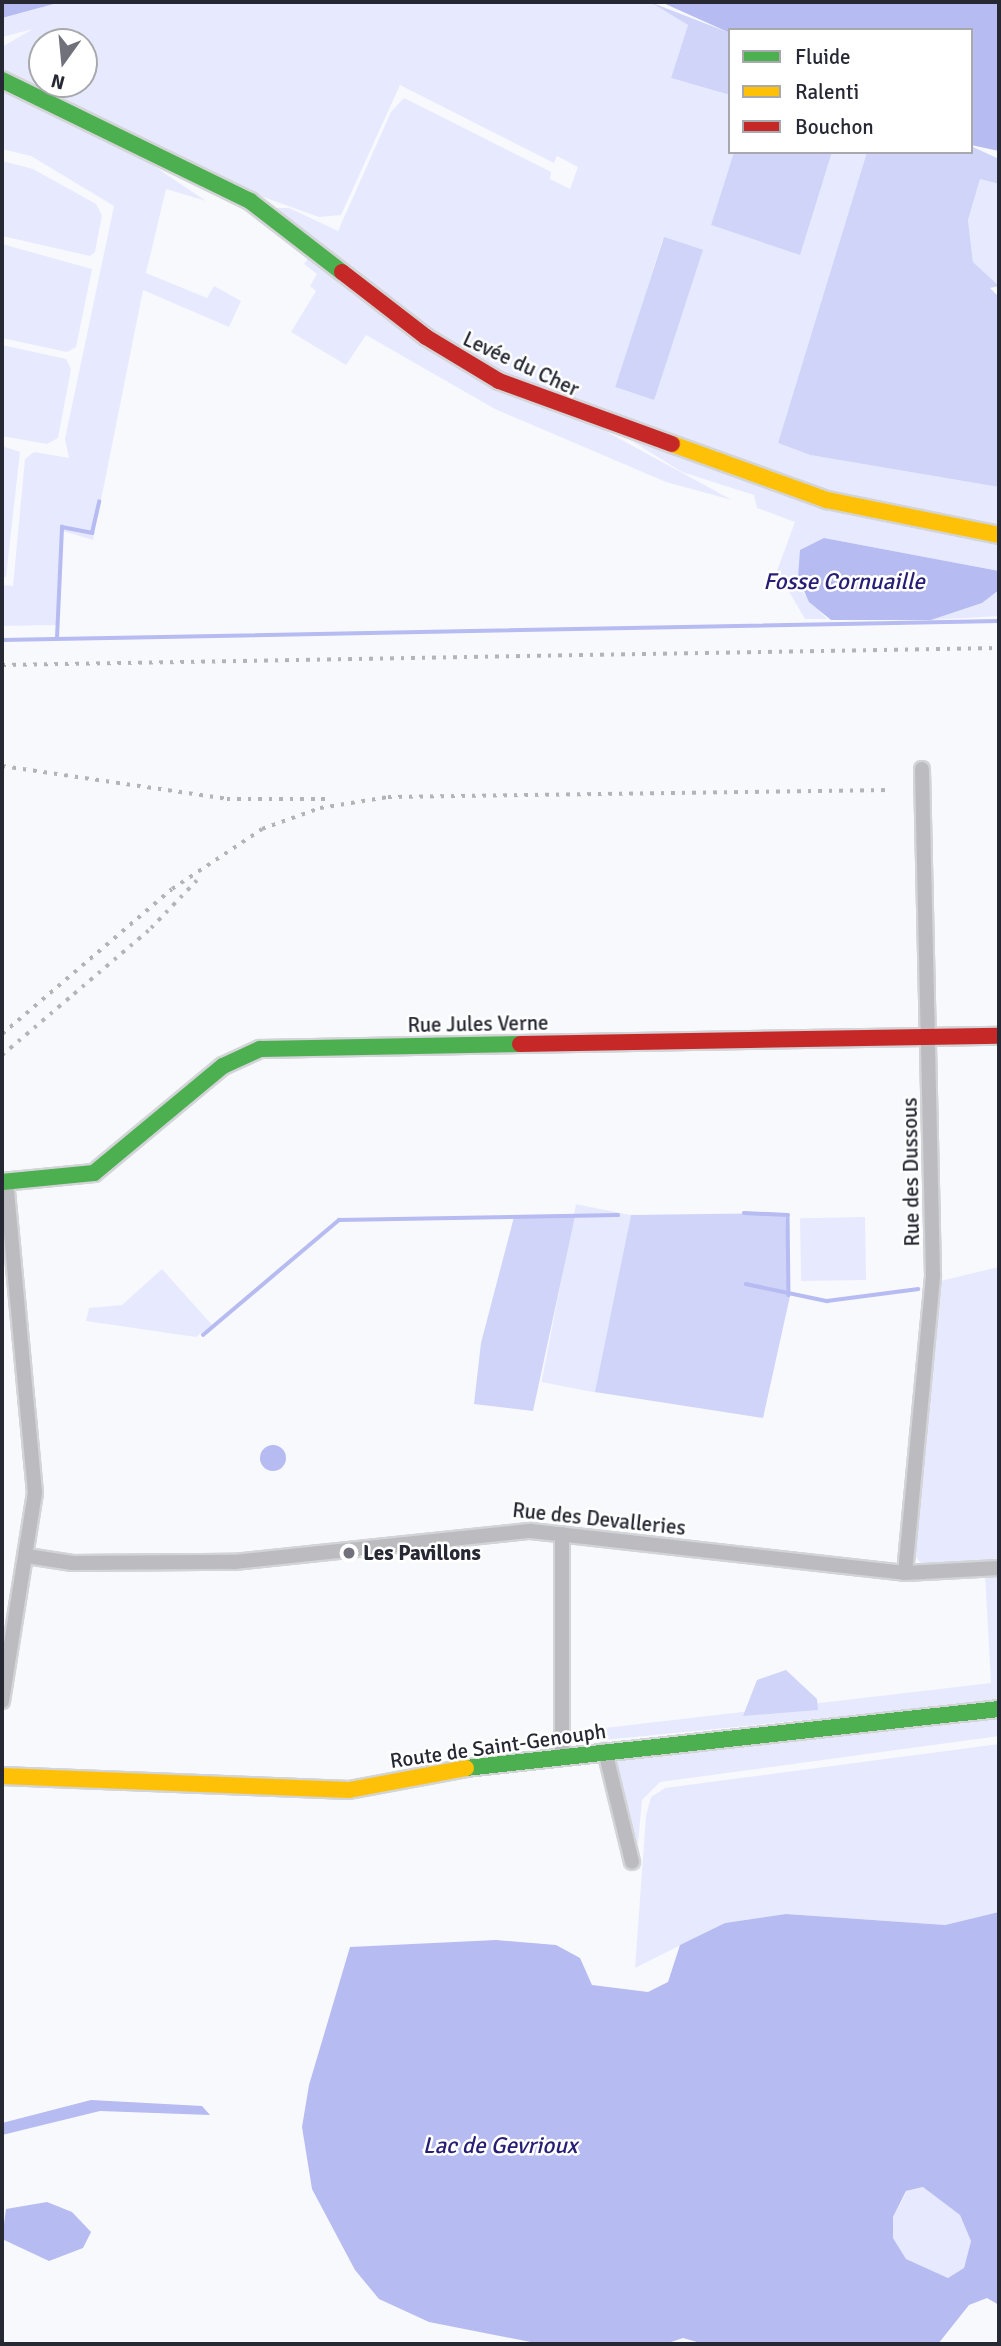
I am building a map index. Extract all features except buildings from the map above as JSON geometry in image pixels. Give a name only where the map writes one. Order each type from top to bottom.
[{"type":"street","name":"Levée du Cher","points":[[2,80],[250,201],[426,337],[499,381],[827,500],[999,535]]},
{"type":"street","name":"Rue des Dussous","points":[[905,1573],[932,1294],[930,1037],[922,769]]},
{"type":"street","name":"Rue Jules Verne","points":[[4,1182],[94,1173],[223,1066],[260,1049],[999,1036]]},
{"type":"street","points":[[2,1701],[27,1556],[35,1478],[18,1273],[4,1182]]},
{"type":"street","points":[[2,1273],[18,1273]]},
{"type":"street","name":"Rue des Devalleries","points":[[27,1556],[72,1563],[234,1562],[349,1553],[491,1531],[562,1534],[905,1573],[999,1568]]},
{"type":"street","points":[[562,1534],[562,1756]]},
{"type":"street","name":"Route de Saint-Genouph","points":[[2,1776],[289,1793],[349,1790],[562,1756],[999,1709]]},
{"type":"street","points":[[605,1751],[632,1862]]},
{"type":"shaded area","points":[[61,2],[650,2],[688,25],[671,78],[728,94],[728,154],[733,154],[711,225],[800,254],[831,154],[866,154],[778,443],[810,455],[999,487],[999,530],[849,502],[474,362],[274,208],[289,208],[338,231],[391,112],[404,98],[551,172],[550,179],[570,189],[578,167],[557,156],[554,163],[400,85],[341,215],[319,217],[241,189],[54,98],[98,98],[98,28],[28,28],[28,30],[2,37],[2,18]],"holes":[[[663,238],[655,400],[616,388]]]},
{"type":"shaded area","points":[[650,2],[728,32],[728,94],[671,78],[688,25]]},
{"type":"shaded area","points":[[28,32],[28,86],[2,73],[2,47]]},
{"type":"shaded area","points":[[2,84],[142,158],[206,201],[166,189],[146,273],[207,298],[214,286],[241,301],[229,327],[143,290],[93,540],[63,531],[58,625],[2,626],[2,585],[13,586],[25,459],[34,452],[69,458],[65,439],[114,206],[31,156],[2,149]]},
{"type":"shaded area","points":[[973,147],[999,159],[999,184],[980,179],[968,220],[973,262],[999,286],[990,288],[999,297],[999,487],[810,455],[778,443],[866,154],[973,154]]},
{"type":"shaded area","points":[[733,154],[831,154],[800,255],[711,225]]},
{"type":"shaded area","points":[[2,161],[33,169],[96,204],[102,215],[95,252],[90,256],[2,236]]},
{"type":"shaded area","points":[[980,179],[999,184],[999,286],[973,262],[968,220]]},
{"type":"shaded area","points":[[664,237],[703,250],[654,400],[615,387]]},
{"type":"shaded area","points":[[2,244],[92,269],[76,347],[67,352],[2,338]]},
{"type":"shaded area","points":[[312,253],[383,310],[732,500],[666,482],[495,409],[366,335],[346,365],[291,332],[316,291],[310,286],[317,274],[304,264]]},
{"type":"shaded area","points":[[2,345],[66,359],[71,369],[58,438],[47,444],[2,436]]},
{"type":"shaded area","points":[[624,436],[999,539],[999,571],[824,538],[803,593],[827,619],[805,619],[777,571],[795,522],[757,508],[754,495],[682,472]]},
{"type":"shaded area","points":[[2,446],[20,452],[6,577],[2,576]]},
{"type":"shaded area","points":[[999,590],[999,616],[931,620],[982,603]]},
{"type":"shaded area","points":[[576,1204],[631,1215],[596,1393],[541,1382]]},
{"type":"shaded area","points":[[785,1213],[790,1296],[763,1418],[595,1392],[631,1215]]},
{"type":"shaded area","points":[[575,1216],[533,1411],[474,1404],[481,1343],[514,1217]]},
{"type":"shaded area","points":[[865,1217],[866,1280],[801,1281],[800,1218]]},
{"type":"shaded area","points":[[999,1267],[999,1563],[924,1568],[912,1551],[940,1281]]},
{"type":"shaded area","points":[[162,1269],[212,1325],[196,1337],[86,1321],[89,1308],[122,1305]]},
{"type":"shaded area","points":[[999,1572],[999,1701],[573,1743],[570,1732],[991,1683],[985,1574]]},
{"type":"shaded area","points":[[786,1670],[817,1699],[818,1710],[743,1716],[757,1680]]},
{"type":"shaded area","points":[[999,1715],[999,1736],[660,1782],[642,1800],[638,1844],[613,1765],[617,1758]]},
{"type":"shaded area","points":[[999,1744],[999,1912],[945,1925],[786,1914],[725,1923],[635,1968],[646,1816],[651,1797],[665,1788]]},
{"type":"shaded area","points":[[924,2187],[960,2215],[971,2241],[964,2268],[948,2278],[906,2259],[893,2238],[893,2217],[907,2191]]},
{"type":"water","points":[[2,2],[61,2],[2,18]]},
{"type":"water","points":[[661,2],[999,2],[999,151],[973,145],[973,28],[728,28],[728,32]]},
{"type":"water","name":"Fosse Cornuaille","points":[[824,538],[999,571],[999,590],[982,603],[931,620],[831,620],[809,602],[798,578],[800,550]]},
{"type":"water","points":[[273,1445],[282,1449],[286,1458],[282,1467],[273,1471],[264,1467],[260,1458],[264,1449]]},
{"type":"water","name":"Lac de Gevrioux","points":[[999,1912],[999,2305],[987,2298],[969,2305],[938,2344],[704,2344],[683,2338],[665,2344],[541,2344],[429,2322],[379,2299],[355,2270],[312,2189],[302,2127],[309,2085],[350,1947],[496,1940],[556,1945],[580,1958],[592,1985],[648,1992],[668,1982],[680,1945],[725,1923],[786,1914],[945,1925]],"holes":[[[923,2187],[960,2215],[971,2241],[964,2268],[948,2278],[906,2259],[893,2238],[893,2217],[906,2191]]]},
{"type":"water","points":[[91,2100],[202,2106],[210,2115],[100,2111],[2,2135],[2,2123]]},
{"type":"water","points":[[47,2202],[72,2212],[91,2232],[83,2248],[49,2261],[2,2239],[6,2209]]},
{"type":"waterway","points":[[57,638],[62,527],[92,533],[99,502]]},
{"type":"waterway","points":[[2,640],[999,621]]},
{"type":"waterway","points":[[744,1213],[788,1215],[789,1295]]},
{"type":"waterway","points":[[203,1335],[339,1220],[618,1215]]},
{"type":"waterway","points":[[746,1284],[827,1301],[918,1289]]},
{"type":"railway","points":[[2,665],[999,648]]},
{"type":"railway","points":[[2,766],[227,799],[332,799]]},
{"type":"railway","points":[[2,1034],[172,889],[262,829],[320,808],[388,797],[890,790]]},
{"type":"railway","points":[[2,1055],[151,928],[197,880]]},
{"type":"traffic: fast","points":[[2,80],[250,201],[342,272]]},
{"type":"traffic: fast","points":[[2,1182],[94,1173],[223,1066],[260,1049],[520,1044]]},
{"type":"traffic: fast","points":[[466,1768],[999,1709]]},
{"type":"traffic: slow","points":[[672,444],[827,500],[999,535]]},
{"type":"traffic: slow","points":[[2,1776],[349,1790],[466,1768]]},
{"type":"traffic: jam","points":[[342,272],[426,337],[499,381],[672,444]]},
{"type":"traffic: jam","points":[[520,1044],[999,1036]]},
{"type":"place","name":"Les Pavillons","points":[[349,1553]]}]
